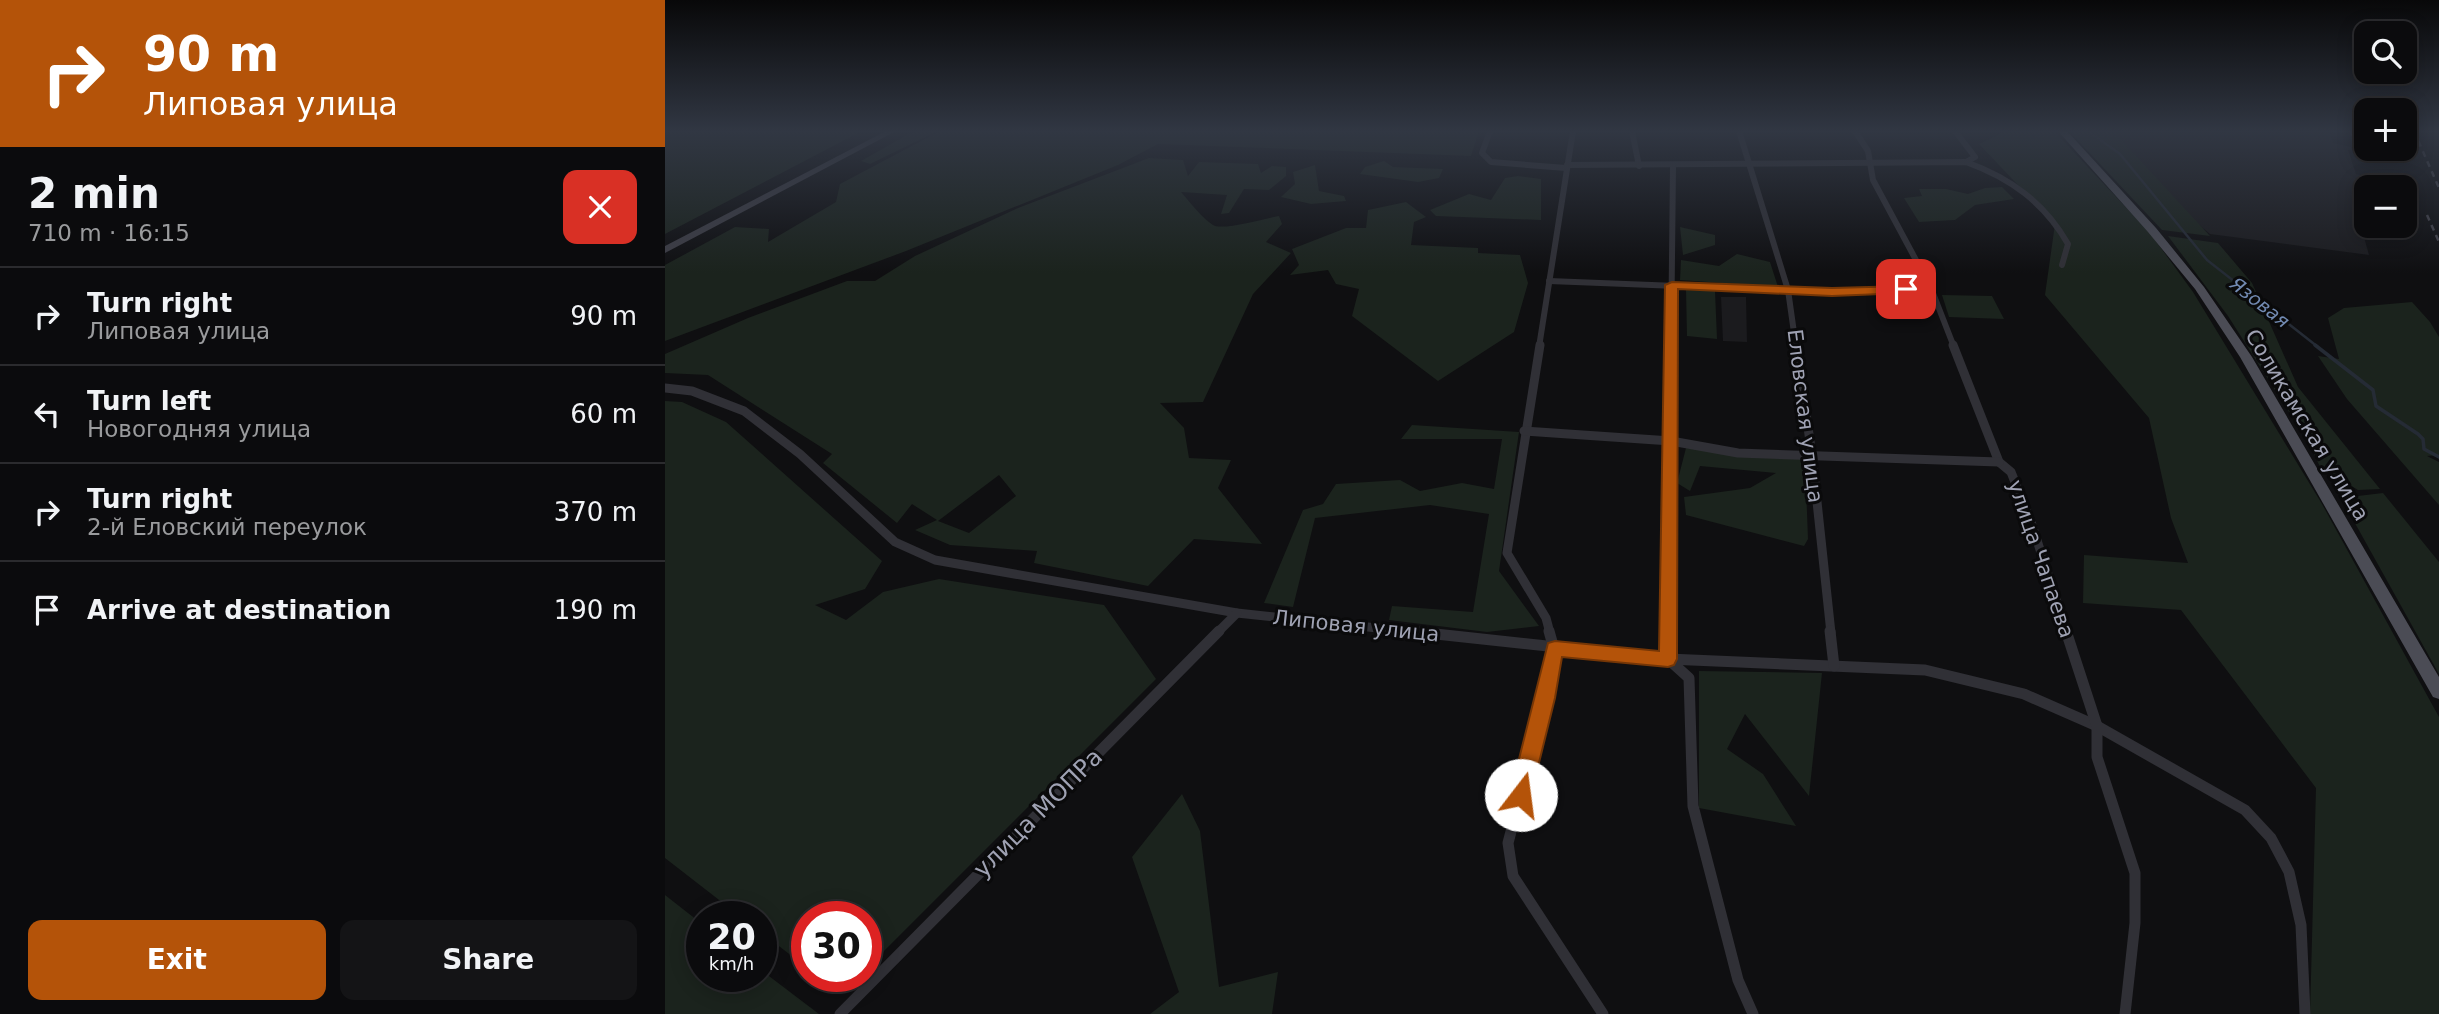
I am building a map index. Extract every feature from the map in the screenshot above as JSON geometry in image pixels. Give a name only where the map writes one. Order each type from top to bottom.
[{"type":"main road","points":[[665,250],[801,178]]},
{"type":"main road","name":"Соликамская улица","points":[[2105,178],[2153,230],[2199,287],[2238,345],[2293,435],[2439,692]]},
{"type":"street","points":[[1565,178],[1507,553],[1546,618],[1555,649],[1546,698],[1508,844],[1518,886],[1603,1014]]},
{"type":"street","points":[[1673,178],[1668,659],[1689,678],[1693,806],[1738,979],[1753,1014]]},
{"type":"street","name":"Еловская улица","points":[[1755,178],[1788,290],[1812,456],[1834,666]]},
{"type":"street","name":"улица Чапаева","points":[[1873,178],[1931,288],[1999,461],[2011,472],[2032,525],[2097,726],[2097,757],[2135,873],[2135,923],[2125,1014]]},
{"type":"street","points":[[2003,178],[2034,198],[2057,221],[2068,244],[2062,265]]},
{"type":"street","points":[[1549,281],[1832,292],[1931,288]]},
{"type":"street","name":"Липовая улица","points":[[665,388],[692,391],[744,411],[800,454],[895,542],[935,560],[1237,613],[1668,659],[1925,670],[2024,695],[2097,726],[2245,810],[2271,838],[2289,872],[2301,925],[2305,1014]]},
{"type":"street","points":[[1524,431],[1671,441],[1738,453],[1999,461]]},
{"type":"street","name":"улица МОПРа","points":[[840,1014],[1237,613]]},
{"type":"shaded area","points":[[665,178],[771,178],[665,234]]},
{"type":"shaded area","points":[[851,178],[1085,178],[906,251],[665,341],[665,265],[735,227],[769,229],[768,242],[836,202],[840,184]]},
{"type":"shaded area","points":[[1096,178],[1283,178],[1269,190],[1244,189],[1229,213],[1221,214],[1227,195],[1181,192],[1213,225],[1234,225],[1279,216],[1282,224],[1266,242],[1291,253],[1253,294],[1203,402],[1160,403],[1184,428],[1189,458],[1231,460],[1218,488],[1262,544],[1194,539],[1148,586],[1034,563],[1037,551],[950,545],[915,530],[937,520],[912,504],[897,523],[823,463],[832,454],[708,375],[665,373],[665,354],[748,318],[847,281],[875,281],[915,256],[1018,208]],"holes":[[[999,475],[1016,496],[969,533],[938,521]]]},
{"type":"shaded area","points":[[1294,178],[1317,178],[1319,191],[1344,196],[1346,201],[1311,204],[1281,197],[1295,184]]},
{"type":"shaded area","points":[[1391,178],[1437,178],[1418,182]]},
{"type":"shaded area","points":[[1505,178],[1541,179],[1541,220],[1436,216],[1430,210],[1469,194],[1491,200]]},
{"type":"shaded area","points":[[2012,178],[2099,178],[2150,233],[2193,292],[2322,504],[2439,717],[2439,1014],[2310,1014],[2316,788],[2181,610],[2083,603],[2084,555],[2188,563],[2171,518],[2149,418],[2045,295],[2055,224]]},
{"type":"shaded area","points":[[2113,178],[2157,178],[2210,236],[2162,230]]},
{"type":"shaded area","points":[[2142,178],[2354,178],[2354,238],[2364,238],[2369,255],[2210,234]]},
{"type":"shaded area","points":[[2002,187],[2014,199],[1975,205],[1955,220],[1919,222],[1904,198],[1922,196],[1919,189],[1946,189],[1968,194],[1985,188]]},
{"type":"shaded area","points":[[1406,202],[1426,217],[1414,222],[1411,245],[1478,248],[1478,253],[1520,255],[1528,283],[1514,332],[1438,381],[1352,316],[1359,289],[1336,284],[1328,270],[1290,275],[1299,265],[1292,249],[1346,228],[1366,228],[1368,210]]},
{"type":"shaded area","points":[[1680,227],[1715,235],[1715,245],[1683,255]]},
{"type":"shaded area","points":[[2168,236],[2218,243],[2252,283],[2298,387],[2380,489],[2358,490],[2320,467],[2310,445],[2228,316]]},
{"type":"shaded area","points":[[1737,254],[1770,262],[1778,287],[1680,280],[1681,260],[1719,266]]},
{"type":"shaded area","points":[[1686,290],[1715,291],[1717,339],[1687,336]]},
{"type":"shaded area","points":[[1942,295],[1992,296],[2004,319],[1949,317]]},
{"type":"shaded area","points":[[1721,297],[1746,297],[1747,342],[1723,341]]},
{"type":"shaded area","points":[[2412,302],[2439,337],[2439,455],[2427,456],[2439,462],[2439,505],[2347,399],[2318,356],[2339,359],[2328,318],[2344,308]]},
{"type":"shaded area","points":[[665,401],[682,402],[726,422],[882,561],[865,589],[815,605],[846,620],[883,592],[939,579],[1104,605],[1156,679],[882,953],[882,901],[791,901],[791,955],[777,945],[777,901],[720,901],[665,858]]},
{"type":"shaded area","points":[[1412,425],[1519,432],[1499,571],[1539,626],[1487,632],[1389,620],[1392,606],[1473,612],[1489,514],[1430,505],[1315,518],[1293,607],[1264,603],[1303,510],[1323,504],[1336,484],[1400,480],[1420,491],[1462,483],[1494,489],[1502,439],[1401,439]]},
{"type":"shaded area","points":[[1686,448],[1805,459],[1808,539],[1804,546],[1686,515],[1684,497],[1750,488],[1776,473],[1700,466],[1690,491],[1677,483]]},
{"type":"shaded area","points":[[2383,493],[2439,562],[2439,674],[2341,498]]},
{"type":"shaded area","points":[[1699,671],[1822,673],[1809,796],[1745,714],[1727,749],[1763,774],[1796,826],[1699,808]]},
{"type":"shaded area","points":[[1182,794],[1200,831],[1219,987],[1278,972],[1272,1014],[1150,1014],[1179,992],[1132,857]]},
{"type":"shaded area","points":[[665,895],[686,911],[686,992],[777,992],[777,982],[819,1014],[665,1014]]},
{"type":"waterway","name":"Язовая","points":[[2140,178],[2207,260],[2318,347]]},
{"type":"waterway","name":"Язовая","points":[[2315,345],[2373,390],[2376,406],[2418,434],[2423,439],[2424,449],[2439,457]]},
{"type":"railway","points":[[2435,178],[2439,188]]},
{"type":"railway","points":[[2427,215],[2439,242]]},
{"type":"route","points":[[1521,795],[1546,698],[1555,649],[1668,659],[1672,285],[1832,292],[1906,289]]}]
